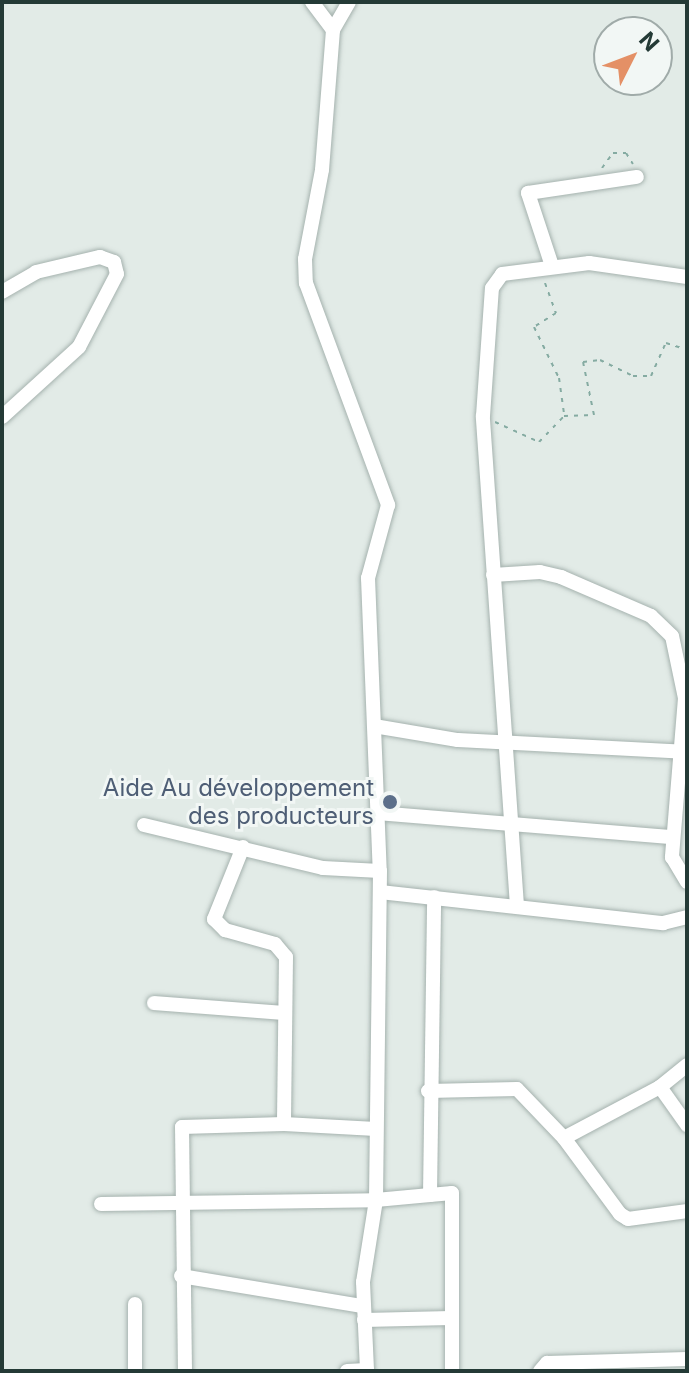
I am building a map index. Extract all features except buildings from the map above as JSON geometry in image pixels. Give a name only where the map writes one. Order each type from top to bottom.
[{"type":"street","points":[[312,2],[333,30]]},
{"type":"street","points":[[347,1371],[367,1371],[364,1313],[376,1200],[380,871],[368,578],[388,505],[306,283],[305,259],[322,170],[333,30],[349,2]]},
{"type":"street","points":[[552,266],[527,195],[637,177]]},
{"type":"street","points":[[2,292],[36,272],[100,257],[114,262],[117,274],[79,347],[2,417]]},
{"type":"street","points":[[517,906],[503,743],[483,416],[492,288],[502,274],[589,263],[687,277]]},
{"type":"street","points":[[493,575],[540,572],[561,577],[663,625],[677,648],[685,698],[684,752],[672,857],[687,882]]},
{"type":"street","points":[[374,726],[503,743],[684,752]]},
{"type":"street","points":[[378,813],[511,821],[672,837]]},
{"type":"street","points":[[144,825],[323,868],[380,871]]},
{"type":"street","points":[[243,847],[214,919],[225,930],[282,949],[286,957],[284,1124]]},
{"type":"street","points":[[380,892],[663,923],[687,917]]},
{"type":"street","points":[[430,1195],[428,1091],[434,897]]},
{"type":"street","points":[[154,1003],[284,1013]]},
{"type":"street","points":[[564,1138],[660,1087],[687,1065]]},
{"type":"street","points":[[660,1087],[687,1125]]},
{"type":"street","points":[[428,1091],[517,1089],[564,1138],[620,1214],[628,1219],[687,1211]]},
{"type":"street","points":[[185,1371],[181,1276],[182,1127],[284,1124],[376,1129]]},
{"type":"street","points":[[101,1204],[181,1205],[453,1196],[452,1371]]},
{"type":"street","points":[[181,1276],[364,1313],[451,1318]]},
{"type":"street","points":[[135,1304],[135,1371]]},
{"type":"street","points":[[540,1371],[547,1363],[687,1361],[683,1371]]},
{"type":"path","points":[[600,172],[613,153],[626,153],[637,177]]},
{"type":"path","points":[[525,269],[547,285],[554,298],[556,313],[534,327],[559,378],[564,416]]},
{"type":"path","points":[[483,416],[539,442],[564,416],[594,415],[583,362],[600,360],[633,376],[651,376],[666,343],[687,350]]},
{"type":"place","name":"Aide Au développement des producteurs","points":[[390,802]]}]
